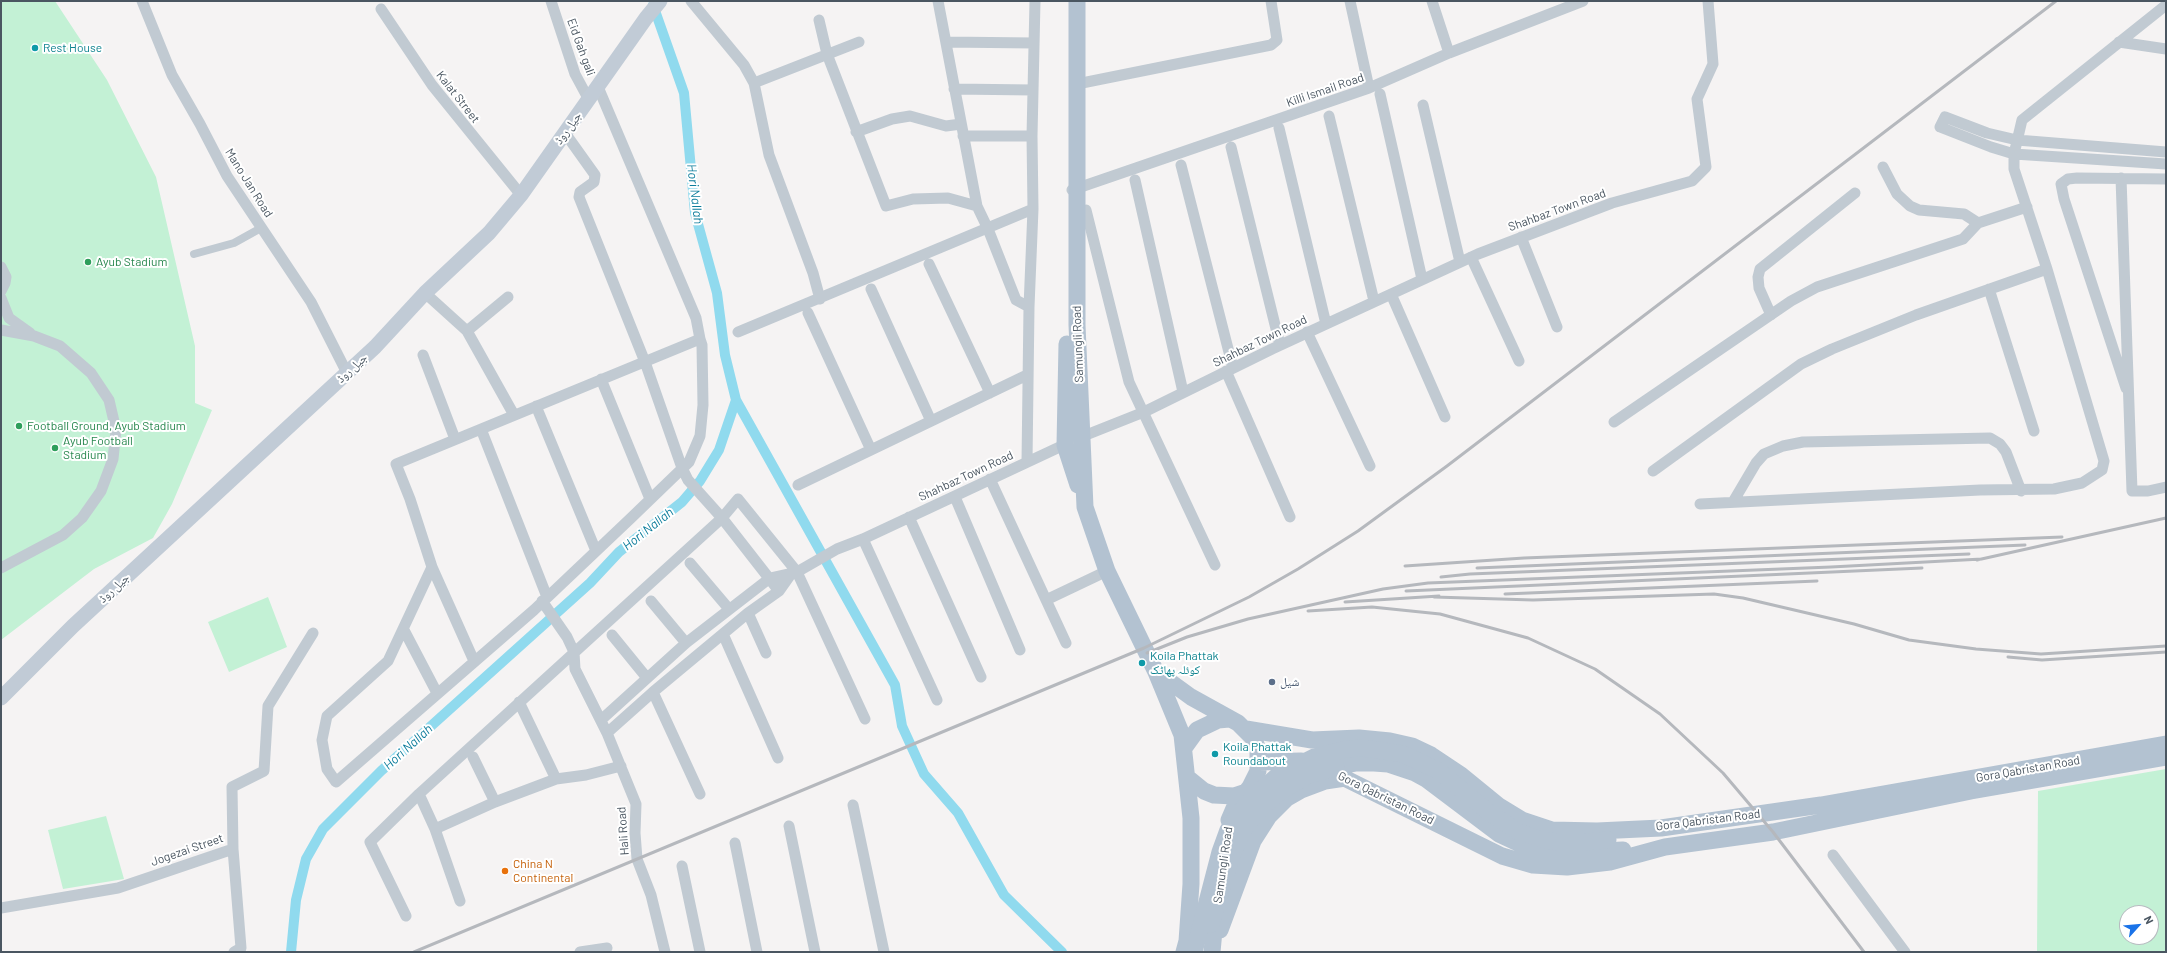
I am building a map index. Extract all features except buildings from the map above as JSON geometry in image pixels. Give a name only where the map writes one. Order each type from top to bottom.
[{"type":"main road","name":"جیل روڈ","points":[[1,698],[73,626],[374,348],[425,293],[489,233],[521,196],[646,18],[660,1]]},
{"type":"main road","name":"Samungli Road","points":[[1066,1],[1076,325],[1085,506],[1107,571],[1156,672],[1178,725],[1184,748],[1192,818],[1192,884],[1186,952]]},
{"type":"main road","name":"Samungli Road","points":[[1073,190],[1077,84],[1077,1]]},
{"type":"main road","points":[[1073,190],[1065,445],[1085,506]]},
{"type":"main road","name":"Samungli Road","points":[[1156,672],[1191,697],[1246,729],[1256,744],[1259,762],[1255,780],[1243,794],[1233,811],[1225,834],[1212,952]]},
{"type":"main road","points":[[1184,748],[1190,738],[1202,726],[1218,720],[1229,719]]},
{"type":"main road","name":"Gora Qabristan Road","points":[[1246,729],[1312,740],[1359,738],[1390,741],[1412,746],[1431,755],[1461,775],[1499,806],[1522,820],[1552,830],[1597,831],[1661,828],[1822,805],[2166,744]]},
{"type":"main road","points":[[1186,952],[1228,830],[1239,813],[1252,798],[1278,775],[1314,757],[1346,749],[1363,748],[1403,754],[1439,771],[1486,810],[1519,832],[1543,840],[1665,847]]},
{"type":"main road","name":"Gora Qabristan Road","points":[[1259,762],[1302,761],[1322,767],[1502,856],[1533,865],[1567,868],[1610,862],[1665,847],[1773,832],[1971,791],[2166,757]]},
{"type":"main road","points":[[1202,952],[1232,855],[1244,829],[1262,807],[1284,789],[1309,776],[1336,766],[1356,763],[1388,764],[1415,773],[1426,779],[1498,834],[1529,848],[1561,854],[1610,845],[1661,828]]},
{"type":"main road","points":[[1188,778],[1204,791],[1214,795],[1229,796],[1243,794]]},
{"type":"main road","points":[[1212,952],[1253,841],[1268,816],[1287,798],[1301,790],[1325,782],[1345,778]]},
{"type":"street","name":"Mano Jan Road","points":[[142,1],[172,75],[227,176],[311,302],[347,373]]},
{"type":"street","name":"Eid Gah gali","points":[[551,1],[575,74],[589,100]]},
{"type":"street","points":[[691,1],[744,65],[754,83],[769,155],[813,273],[820,299]]},
{"type":"street","points":[[938,1],[977,206],[988,229],[1016,300],[1029,307]]},
{"type":"street","points":[[1027,462],[1027,375],[1033,209],[1032,136],[1035,1]]},
{"type":"street","points":[[1077,84],[1272,45],[1277,40],[1271,1]]},
{"type":"street","points":[[1350,1],[1369,88]]},
{"type":"street","points":[[1432,1],[1448,54]]},
{"type":"street","name":"Killi Ismail Road","points":[[1073,190],[1369,88],[1448,54],[1583,1]]},
{"type":"street","name":"Shahbaz Town Road","points":[[794,573],[837,549],[863,539],[955,497],[990,479],[1081,437],[1144,412],[1307,332],[1471,257],[1612,204],[1692,182],[1706,167],[1697,99],[1714,64],[1708,1]]},
{"type":"street","points":[[1700,504],[1973,491],[2054,490],[2082,483],[2102,470],[2104,461],[2047,268],[2014,169],[2014,154],[2022,120],[2166,5]]},
{"type":"street","name":"Kalat Street","points":[[381,9],[432,85],[521,196]]},
{"type":"street","points":[[819,20],[827,54],[886,206],[913,199],[948,198],[977,206]]},
{"type":"street","points":[[754,83],[859,42]]},
{"type":"street","points":[[946,42],[1034,43]]},
{"type":"street","points":[[2119,42],[2166,49]]},
{"type":"street","points":[[432,567],[404,630],[388,661],[327,716],[322,740],[327,769],[336,782],[474,661],[545,603],[596,551],[689,462],[700,436],[703,405],[700,339],[696,318],[598,87]]},
{"type":"street","points":[[954,89],[1033,90]]},
{"type":"street","points":[[1380,94],[1422,279]]},
{"type":"street","points":[[1423,105],[1460,262]]},
{"type":"street","points":[[856,132],[892,119],[910,116],[946,126],[961,124]]},
{"type":"street","points":[[1329,116],[1374,301]]},
{"type":"street","points":[[2166,152],[2017,140],[1943,122],[1991,147],[2014,154],[2166,164]]},
{"type":"street","points":[[1279,128],[1326,324]]},
{"type":"street","points":[[565,133],[595,175],[594,182],[580,192],[579,197],[645,362],[682,468],[688,480],[722,518],[779,591]]},
{"type":"street","points":[[963,136],[1032,136]]},
{"type":"street","points":[[1231,147],[1280,345]]},
{"type":"street","points":[[1181,164],[1230,369],[1290,517]]},
{"type":"street","points":[[1884,167],[1897,194],[1910,206],[1919,210],[1964,214],[1978,223]]},
{"type":"street","points":[[2130,401],[2064,199],[2062,184],[2068,179],[2077,178],[2166,179]]},
{"type":"street","points":[[2121,178],[2132,491],[2148,491],[2166,487]]},
{"type":"street","points":[[1135,180],[1183,392]]},
{"type":"street","points":[[1771,315],[1759,288],[1758,277],[1760,269],[1855,193]]},
{"type":"street","points":[[1614,422],[1791,301],[1817,287],[1963,239],[1978,223],[2027,207]]},
{"type":"street","points":[[738,332],[1033,209]]},
{"type":"street","points":[[1086,210],[1129,382],[1215,565]]},
{"type":"street","points":[[194,254],[234,243],[261,228]]},
{"type":"street","points":[[1521,237],[1557,327]]},
{"type":"street","points":[[1471,257],[1519,361]]},
{"type":"street","points":[[929,264],[990,393]]},
{"type":"street","points":[[1,267],[6,277],[6,283],[1,291]]},
{"type":"street","points":[[1653,471],[1801,364],[1832,349],[1916,315],[2047,268]]},
{"type":"street","points":[[872,289],[931,421]]},
{"type":"street","points":[[1989,289],[2034,431]]},
{"type":"street","points":[[425,293],[467,331],[514,415]]},
{"type":"street","points":[[1391,294],[1445,417]]},
{"type":"street","points":[[467,331],[508,297]]},
{"type":"street","points":[[1,298],[9,318],[34,336]]},
{"type":"street","points":[[808,313],[871,450]]},
{"type":"street","points":[[1,330],[34,336],[60,346],[91,373],[109,400],[116,430],[113,459],[101,491],[82,518],[63,535],[1,568]]},
{"type":"street","points":[[1307,332],[1370,466]]},
{"type":"street","points":[[474,661],[432,567],[410,499],[396,464],[700,339]]},
{"type":"street","points":[[423,355],[455,439]]},
{"type":"street","points":[[798,485],[1027,375]]},
{"type":"street","points":[[601,380],[650,499]]},
{"type":"street","points":[[536,406],[596,551]]},
{"type":"street","name":"Hali Road","points":[[481,428],[545,603],[574,652],[576,669],[607,733],[636,804],[635,833],[638,859],[651,895],[665,952]]},
{"type":"street","points":[[1733,502],[1756,463],[1764,454],[1783,446],[1803,442],[1990,438],[2000,444],[2006,452],[2013,466],[2021,491]]},
{"type":"street","points":[[990,479],[1066,643]]},
{"type":"street","points":[[955,497],[1020,650]]},
{"type":"street","points":[[406,916],[370,842],[419,794],[722,518],[738,499],[794,573],[865,719]]},
{"type":"street","points":[[910,517],[981,677]]},
{"type":"street","points":[[863,539],[937,700]]},
{"type":"street","points":[[690,563],[728,609]]},
{"type":"street","points":[[1046,600],[1107,571]]},
{"type":"street","points":[[601,720],[647,678],[728,609],[770,578],[794,573]]},
{"type":"street","points":[[607,733],[653,692],[748,613],[779,591],[794,573]]},
{"type":"street","points":[[650,601],[686,644]]},
{"type":"street","points":[[748,613],[766,653]]},
{"type":"street","points":[[404,630],[437,693]]},
{"type":"street","name":"Jogezai Street","points":[[1,908],[118,888],[233,849],[232,786],[264,771],[268,706],[314,633]]},
{"type":"street","points":[[723,634],[778,758]]},
{"type":"street","points":[[612,635],[647,678]]},
{"type":"street","points":[[653,692],[700,794]]},
{"type":"street","points":[[519,702],[556,779]]},
{"type":"street","points":[[473,757],[495,802]]},
{"type":"street","points":[[435,829],[495,802],[556,779],[586,775],[621,766]]},
{"type":"street","points":[[419,794],[435,829],[460,901]]},
{"type":"street","points":[[853,805],[884,952]]},
{"type":"street","points":[[789,826],[815,952]]},
{"type":"street","points":[[734,843],[757,952]]},
{"type":"street","points":[[233,849],[240,948],[234,952]]},
{"type":"street","points":[[1833,855],[1905,952]]},
{"type":"street","points":[[682,866],[700,952]]},
{"type":"street","points":[[580,952],[607,948]]},
{"type":"green space","name":"Ayub Stadium","points":[[1,1],[55,1],[107,80],[156,177],[195,346],[195,403],[212,410],[172,504],[153,538],[94,569],[1,640]]},
{"type":"green space","points":[[268,597],[287,647],[229,672],[208,622]]},
{"type":"green space","points":[[2166,769],[2166,952],[2037,952],[2038,791]]},
{"type":"green space","points":[[106,816],[124,879],[63,889],[48,830]]},
{"type":"waterway","name":"Hori Nallah","points":[[291,952],[296,900],[306,859],[323,829],[381,771],[590,583],[619,552],[682,502],[700,481],[719,450],[736,400],[725,355],[717,293],[695,213],[684,93],[653,5]]},
{"type":"waterway","points":[[736,400],[895,685],[902,726],[924,774],[958,813],[1004,895],[1062,952]]},
{"type":"railway","points":[[414,952],[1144,648],[1249,597],[1298,569],[1358,531],[1447,466],[2056,1]]},
{"type":"railway","points":[[1977,560],[2166,518]]},
{"type":"railway","points":[[1405,566],[1524,558],[2062,537]]},
{"type":"railway","points":[[1477,568],[2025,545]]},
{"type":"railway","points":[[1441,577],[1470,574],[1969,554]]},
{"type":"railway","points":[[1147,653],[1187,637],[1248,619],[1383,589],[1428,583],[1831,567],[1982,559]]},
{"type":"railway","points":[[1406,591],[1922,568]]},
{"type":"railway","points":[[1505,594],[1817,581]]},
{"type":"railway","points":[[1434,597],[1533,600],[1714,594],[1743,598],[1854,624],[1909,640],[1976,649],[2041,654],[2166,646]]},
{"type":"railway","points":[[1345,602],[1439,596]]},
{"type":"railway","points":[[1308,611],[1372,607],[1440,614],[1528,638],[1595,669],[1660,714],[1723,773],[1773,832],[1864,952]]},
{"type":"railway","points":[[2008,657],[2042,660],[2166,652]]},
{"type":"place","name":"Rest House","points":[[35,48]]},
{"type":"place","name":"Ayub Stadium","points":[[88,262]]},
{"type":"place","name":"Football Ground, Ayub Stadium","points":[[19,426]]},
{"type":"place","name":"Ayub Football Stadium","points":[[55,448]]},
{"type":"place","name":"Koila Phattak کوئلہ پھاٹک","points":[[1142,663]]},
{"type":"place","name":"شیل","points":[[1272,682]]},
{"type":"place","name":"Koila Phattak Roundabout","points":[[1215,754]]},
{"type":"place","name":"China N Continental","points":[[505,871]]}]
